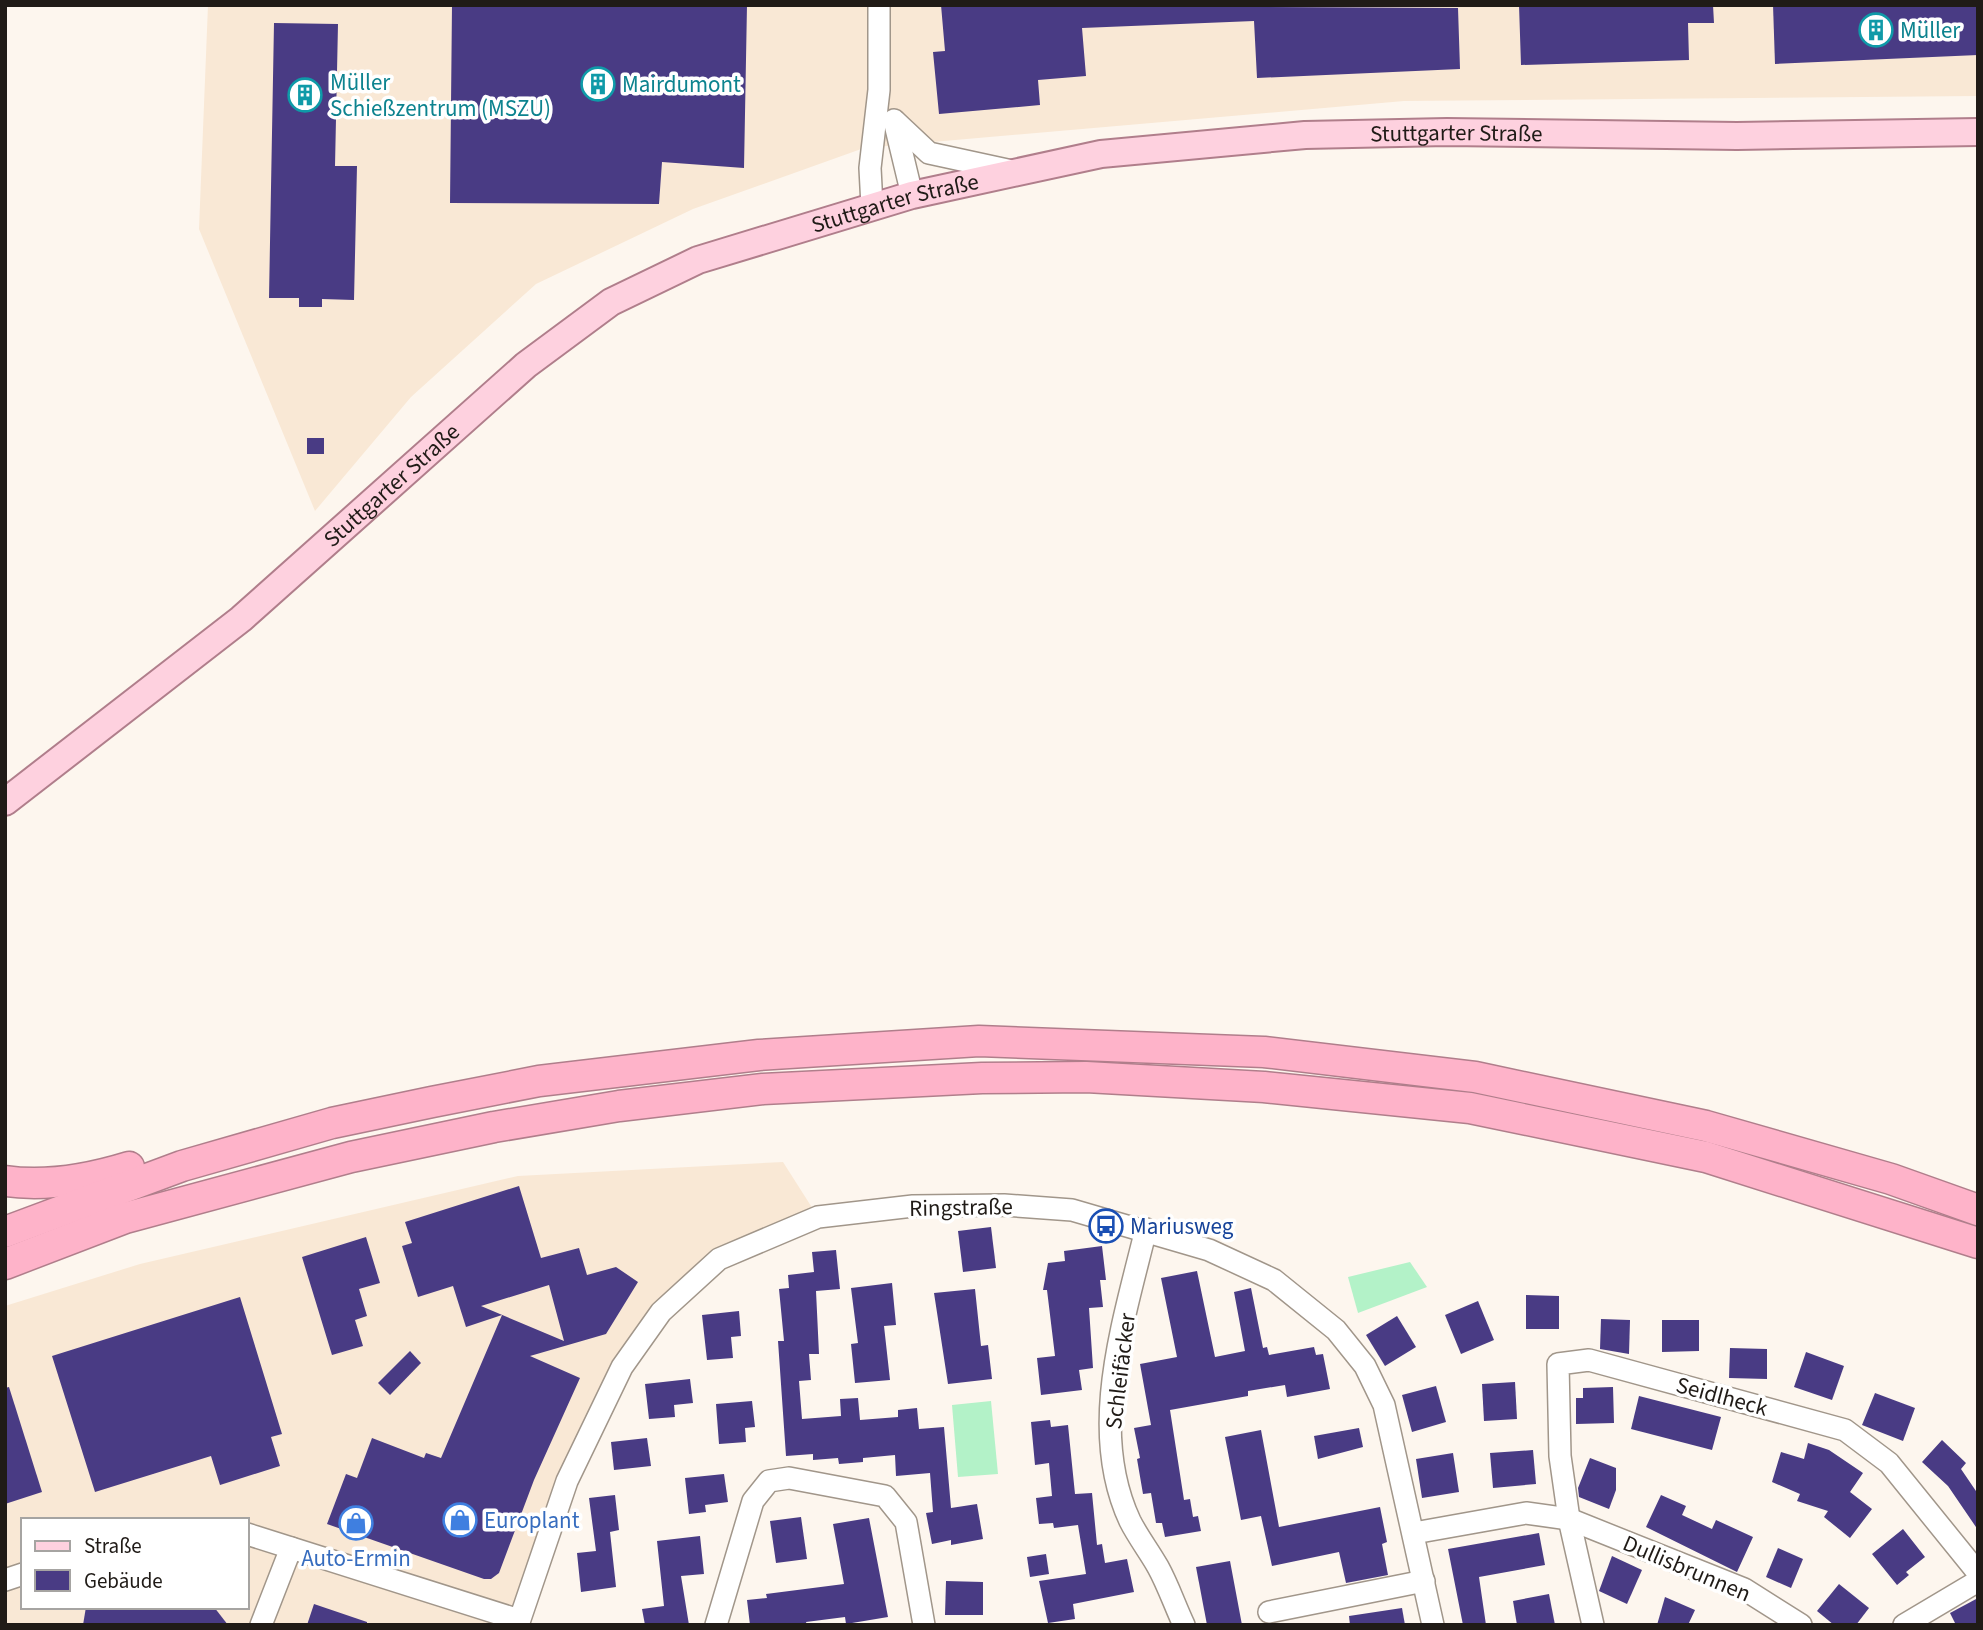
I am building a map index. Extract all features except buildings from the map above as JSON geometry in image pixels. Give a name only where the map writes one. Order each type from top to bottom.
[{"type":"highway","points":[[5,1232],[182,1166],[332,1123],[539,1082],[759,1055],[979,1041],[1264,1052],[1475,1077],[1706,1126],[1891,1180],[1978,1210]]},
{"type":"highway","points":[[5,1264],[125,1218],[351,1157],[494,1127],[619,1107],[763,1089],[1051,1077],[1264,1087],[1469,1108],[1706,1157],[1978,1242]]},
{"type":"highway","points":[[5,1181],[53,1182],[99,1177],[130,1167],[182,1166]]},
{"type":"main road","name":"Stuttgarter Straße","points":[[5,802],[241,619],[526,365],[611,302],[698,260],[912,195],[1101,154],[1306,135],[1447,132],[1737,136],[1978,132]]},
{"type":"street","points":[[872,206],[870,168],[879,90],[879,5]]},
{"type":"street","points":[[879,90],[895,122],[912,195]]},
{"type":"street","points":[[895,122],[929,153],[1014,172]]},
{"type":"street","name":"Ringstraße","points":[[518,1623],[567,1481],[622,1367],[661,1312],[719,1259],[818,1217],[913,1206],[1004,1205],[1064,1209],[1146,1229],[1209,1250],[1274,1280],[1336,1330],[1365,1366],[1384,1405],[1433,1625]]},
{"type":"street","name":"Schleifäcker","points":[[1146,1229],[1116,1358],[1110,1416],[1112,1452],[1115,1477],[1130,1520],[1159,1569],[1184,1625]]},
{"type":"street","name":"Seidlheck","points":[[1569,1519],[1560,1456],[1558,1364],[1589,1360],[1845,1430],[1889,1464],[1978,1573]]},
{"type":"street","points":[[716,1625],[753,1502],[769,1481],[789,1478],[885,1496],[906,1522],[924,1625]]},
{"type":"street","name":"Dullisbrunnen","points":[[1414,1533],[1526,1513],[1569,1519],[1744,1589],[1801,1625]]},
{"type":"street","points":[[1569,1519],[1593,1625]]},
{"type":"street","points":[[248,1534],[518,1623]]},
{"type":"street","points":[[261,1625],[291,1548]]},
{"type":"street","points":[[1269,1612],[1424,1581]]},
{"type":"street","points":[[1904,1625],[1978,1581]]},
{"type":"shaded area","points":[[208,5],[1978,5],[1978,96],[1404,101],[864,148],[693,209],[536,284],[411,397],[315,511],[199,229]]},
{"type":"shaded area","points":[[783,1162],[818,1217],[719,1259],[622,1367],[517,1625],[5,1625],[5,1306],[140,1264],[518,1176]]},
{"type":"green space","points":[[1410,1262],[1427,1287],[1358,1313],[1348,1277]]},
{"type":"green space","points":[[991,1401],[998,1474],[958,1477],[952,1405]]},
{"type":"place","name":"Müller","points":[[1876,30]]},
{"type":"place","name":"Mairdumont","points":[[598,84]]},
{"type":"place","name":"Müller Schießzentrum (MSZU)","points":[[305,95]]},
{"type":"place","name":"Mariusweg","points":[[1106,1226]]},
{"type":"place","name":"Europlant","points":[[460,1520]]},
{"type":"place","name":"Auto-Ermin","points":[[356,1523]]}]
